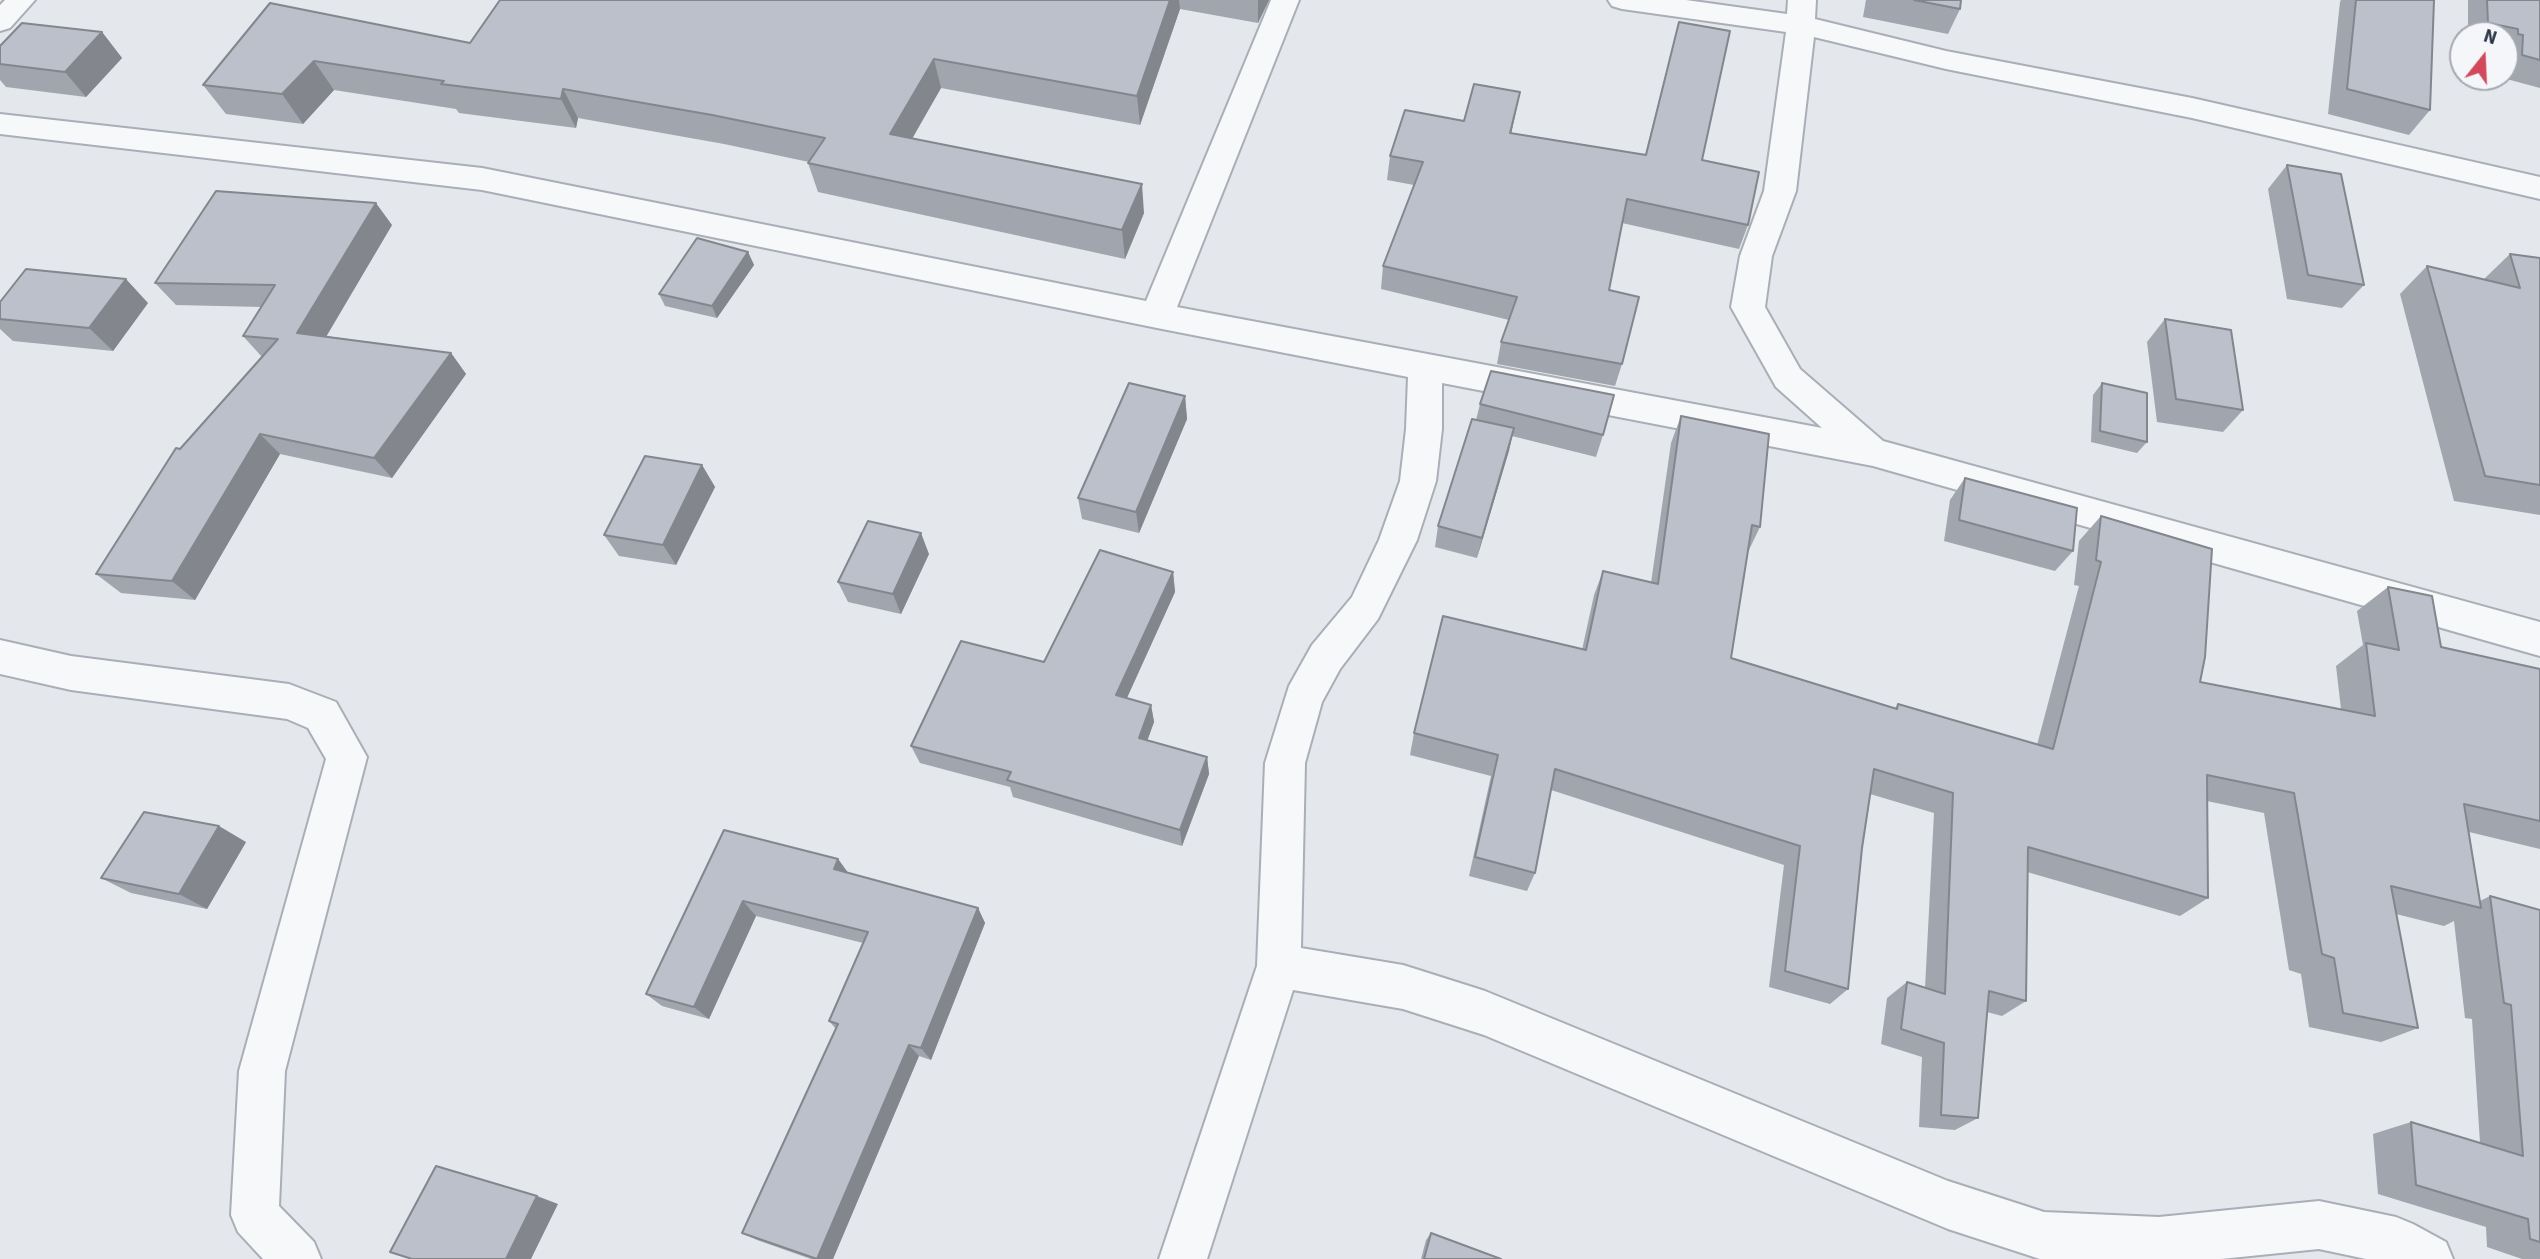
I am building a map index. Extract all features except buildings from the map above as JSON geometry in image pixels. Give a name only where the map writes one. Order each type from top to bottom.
[{"type":"street","points":[[0,22],[21,0]]},
{"type":"street","points":[[1157,316],[1284,0]]},
{"type":"street","points":[[1622,0],[1802,13],[1946,60],[2192,108],[2540,188]]},
{"type":"street","points":[[1802,13],[1780,191],[1756,256],[1748,306],[1788,379],[1873,452]]},
{"type":"street","points":[[0,124],[482,179],[1157,316],[1873,452],[2540,639]]},
{"type":"street","points":[[1184,1259],[1279,966],[1284,764],[1303,698],[1326,657],[1365,608],[1402,528],[1418,481],[1424,429],[1425,366]]},
{"type":"street","points":[[0,657],[71,673],[289,702],[322,715],[347,757],[262,1071],[255,1214],[297,1259]]},
{"type":"street","points":[[1279,966],[1403,987],[1485,1013],[1948,1205],[2044,1236],[2160,1241],[2319,1225],[2396,1241],[2429,1259]]}]
